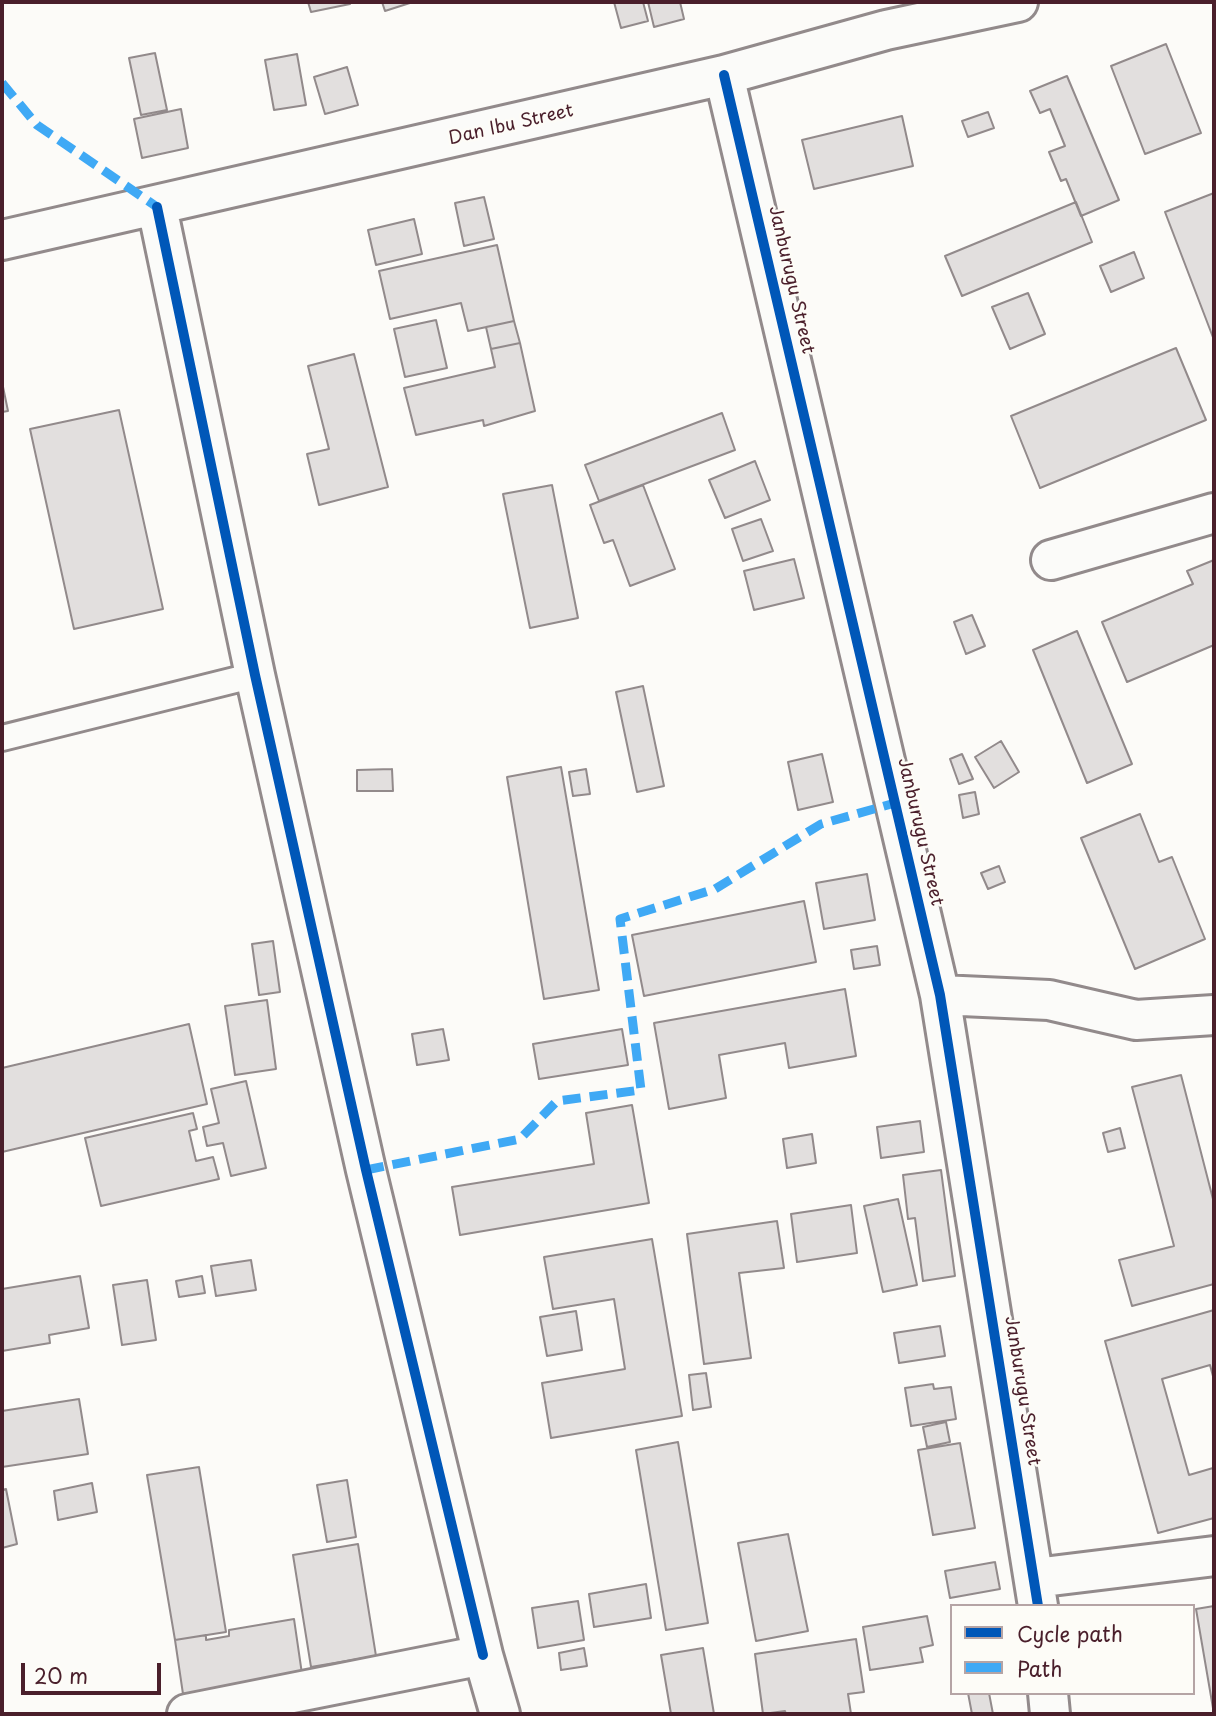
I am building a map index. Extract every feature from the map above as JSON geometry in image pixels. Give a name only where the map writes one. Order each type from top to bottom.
[{"type":"street","name":"Dan Ibu Street","points":[[2,240],[157,207],[724,75],[882,16],[1018,2]]},
{"type":"street","name":"Janburugu Street","points":[[724,75],[940,995],[1037,1592]]},
{"type":"street","points":[[157,207],[255,675],[366,1170],[483,1655],[500,1714]]},
{"type":"street","points":[[1051,560],[1214,513]]},
{"type":"street","points":[[940,995],[1049,1000],[1136,1020],[1214,1015]]},
{"type":"street","points":[[1037,1592],[1214,1556]]},
{"type":"street","points":[[187,1714],[483,1655]]},
{"type":"street","points":[[1048,1695],[1050,1714]]},
{"type":"lane","points":[[2,737],[255,675]]},
{"type":"building","points":[[308,2],[349,2],[350,4],[311,12]]},
{"type":"building","points":[[382,2],[413,2],[385,11]]},
{"type":"building","points":[[614,2],[643,2],[648,21],[621,28]]},
{"type":"building","points":[[648,2],[680,2],[684,19],[654,27]]},
{"type":"building","points":[[1166,44],[1201,133],[1145,154],[1111,66]]},
{"type":"building","points":[[155,53],[167,110],[141,115],[129,58]]},
{"type":"building","points":[[297,54],[306,105],[274,110],[265,60]]},
{"type":"building","points":[[347,67],[358,105],[325,114],[314,77]]},
{"type":"building","points":[[1067,76],[1119,200],[1081,216],[1066,179],[1061,181],[1049,152],[1065,146],[1050,109],[1040,113],[1030,91]]},
{"type":"building","points":[[181,109],[188,148],[142,158],[134,119]]},
{"type":"building","points":[[988,112],[994,128],[968,137],[962,121]]},
{"type":"building","points":[[902,116],[913,166],[814,189],[802,140]]},
{"type":"building","points":[[1214,193],[1214,340],[1165,212]]},
{"type":"building","points":[[484,197],[494,239],[464,246],[455,203]]},
{"type":"building","points":[[1076,202],[1092,242],[962,296],[945,256]]},
{"type":"building","points":[[414,219],[422,254],[376,265],[368,230]]},
{"type":"building","points":[[497,245],[514,321],[468,331],[461,303],[390,319],[379,271]]},
{"type":"building","points":[[1134,252],[1144,278],[1111,292],[1100,266]]},
{"type":"building","points":[[1028,293],[1045,334],[1010,349],[992,307]]},
{"type":"building","points":[[436,320],[447,368],[405,377],[394,329]]},
{"type":"building","points":[[514,321],[520,343],[491,349],[486,327]]},
{"type":"building","points":[[520,343],[535,411],[484,426],[483,420],[416,435],[404,388],[495,367],[491,349]]},
{"type":"building","points":[[1176,348],[1206,420],[1040,488],[1011,416]]},
{"type":"building","points":[[354,354],[388,487],[319,505],[307,454],[329,449],[308,366]]},
{"type":"building","points":[[2,382],[8,411],[2,412]]},
{"type":"building","points":[[119,410],[163,609],[74,629],[30,429]]},
{"type":"building","points":[[722,413],[735,450],[599,501],[585,465]]},
{"type":"building","points":[[755,461],[770,500],[725,518],[709,480]]},
{"type":"building","points":[[552,485],[578,618],[530,628],[503,494]]},
{"type":"building","points":[[643,485],[675,569],[630,586],[613,540],[604,543],[590,505]]},
{"type":"building","points":[[761,519],[773,551],[743,561],[732,529]]},
{"type":"building","points":[[794,559],[804,598],[754,610],[744,571]]},
{"type":"building","points":[[1214,560],[1214,645],[1127,682],[1102,622],[1193,584],[1187,571]]},
{"type":"building","points":[[972,615],[985,646],[966,654],[954,622]]},
{"type":"building","points":[[1077,631],[1132,764],[1087,783],[1033,650]]},
{"type":"building","points":[[643,686],[664,786],[637,792],[616,692]]},
{"type":"building","points":[[1001,741],[1019,772],[994,788],[975,757]]},
{"type":"building","points":[[822,754],[833,802],[798,810],[788,762]]},
{"type":"building","points":[[962,754],[973,779],[959,784],[950,759]]},
{"type":"building","points":[[561,767],[599,990],[544,999],[507,777]]},
{"type":"building","points":[[392,769],[393,791],[357,791],[357,770]]},
{"type":"building","points":[[586,769],[590,794],[573,796],[569,772]]},
{"type":"building","points":[[975,792],[979,814],[963,818],[959,795]]},
{"type":"building","points":[[1140,814],[1159,862],[1172,857],[1205,939],[1135,969],[1081,838]]},
{"type":"building","points":[[999,866],[1005,882],[988,889],[981,873]]},
{"type":"building","points":[[867,874],[875,920],[824,929],[816,883]]},
{"type":"building","points":[[804,901],[816,962],[644,996],[632,935]]},
{"type":"building","points":[[273,941],[280,992],[259,995],[252,944]]},
{"type":"building","points":[[877,946],[880,965],[854,969],[851,950]]},
{"type":"building","points":[[845,989],[856,1056],[789,1068],[785,1043],[719,1055],[726,1098],[669,1109],[654,1023]]},
{"type":"building","points":[[267,1000],[276,1069],[235,1075],[225,1006]]},
{"type":"building","points":[[189,1024],[207,1104],[2,1152],[2,1068]]},
{"type":"building","points":[[443,1029],[449,1060],[417,1065],[412,1034]]},
{"type":"building","points":[[622,1029],[628,1065],[539,1079],[533,1044]]},
{"type":"building","points":[[1181,1075],[1214,1203],[1214,1284],[1132,1306],[1119,1260],[1174,1246],[1132,1087]]},
{"type":"building","points":[[246,1081],[266,1168],[231,1176],[223,1143],[207,1146],[203,1127],[219,1123],[211,1089]]},
{"type":"building","points":[[632,1105],[649,1203],[460,1235],[452,1187],[594,1164],[586,1113]]},
{"type":"building","points":[[193,1113],[197,1129],[189,1131],[196,1161],[213,1157],[219,1179],[101,1206],[85,1138]]},
{"type":"building","points":[[920,1121],[924,1152],[881,1158],[877,1127]]},
{"type":"building","points":[[1120,1128],[1125,1148],[1108,1152],[1103,1133]]},
{"type":"building","points":[[812,1134],[816,1163],[787,1168],[783,1139]]},
{"type":"building","points":[[941,1170],[955,1276],[923,1281],[915,1218],[908,1219],[903,1175]]},
{"type":"building","points":[[898,1199],[917,1285],[883,1292],[864,1206]]},
{"type":"building","points":[[851,1205],[857,1253],[797,1262],[791,1214]]},
{"type":"building","points":[[777,1221],[784,1268],[739,1273],[751,1358],[704,1364],[687,1234]]},
{"type":"building","points":[[652,1239],[682,1416],[551,1438],[542,1383],[625,1369],[614,1299],[553,1309],[544,1257]]},
{"type":"building","points":[[251,1260],[256,1290],[216,1296],[211,1266]]},
{"type":"building","points":[[80,1276],[89,1328],[49,1335],[50,1343],[2,1351],[2,1289]]},
{"type":"building","points":[[202,1276],[205,1293],[179,1297],[176,1281]]},
{"type":"building","points":[[147,1280],[156,1340],[122,1345],[113,1285]]},
{"type":"building","points":[[1214,1310],[1214,1380],[1210,1365],[1162,1379],[1189,1475],[1213,1468],[1214,1518],[1158,1533],[1105,1341]]},
{"type":"building","points":[[576,1311],[582,1350],[547,1356],[540,1317]]},
{"type":"building","points":[[940,1326],[945,1356],[899,1363],[894,1333]]},
{"type":"building","points":[[706,1373],[711,1407],[693,1410],[689,1375]]},
{"type":"building","points":[[933,1384],[934,1389],[951,1387],[956,1419],[911,1426],[905,1388]]},
{"type":"building","points":[[79,1399],[88,1454],[2,1467],[2,1411]]},
{"type":"building","points":[[946,1422],[950,1442],[927,1447],[923,1427]]},
{"type":"building","points":[[678,1442],[708,1623],[666,1630],[636,1450]]},
{"type":"building","points":[[960,1443],[975,1528],[933,1535],[918,1450]]},
{"type":"building","points":[[199,1467],[226,1632],[175,1640],[147,1475]]},
{"type":"building","points":[[347,1480],[356,1537],[327,1542],[317,1485]]},
{"type":"building","points":[[92,1483],[97,1512],[58,1520],[54,1491]]},
{"type":"building","points":[[6,1489],[17,1544],[2,1548],[2,1490]]},
{"type":"building","points":[[788,1534],[808,1631],[756,1641],[738,1543]]},
{"type":"building","points":[[358,1544],[376,1656],[311,1667],[293,1555]]},
{"type":"building","points":[[995,1562],[1000,1589],[950,1598],[945,1571]]},
{"type":"building","points":[[646,1584],[651,1618],[594,1627],[589,1594]]},
{"type":"building","points":[[578,1601],[584,1640],[538,1648],[532,1608]]},
{"type":"building","points":[[1214,1606],[1214,1714],[1196,1609]]},
{"type":"building","points":[[927,1616],[933,1645],[920,1648],[923,1662],[870,1670],[863,1627]]},
{"type":"building","points":[[294,1619],[302,1674],[183,1694],[175,1640],[206,1635],[206,1640],[229,1636],[229,1630]]},
{"type":"building","points":[[856,1639],[864,1692],[848,1694],[851,1714],[786,1714],[785,1711],[763,1714],[755,1654]]},
{"type":"building","points":[[584,1648],[587,1666],[561,1670],[559,1653]]},
{"type":"building","points":[[703,1648],[714,1714],[671,1714],[661,1655]]},
{"type":"building","points":[[968,1695],[989,1695],[993,1714],[972,1714]]},
{"type":"marked path","points":[[2,83],[37,125],[157,207]]},
{"type":"marked path","points":[[366,1170],[520,1139],[557,1101],[641,1090],[620,919],[715,889],[821,824],[895,803]]},
{"type":"cycle path","points":[[724,75],[940,995],[1038,1604]]},
{"type":"cycle path","points":[[157,207],[255,675],[366,1170],[483,1655]]}]
